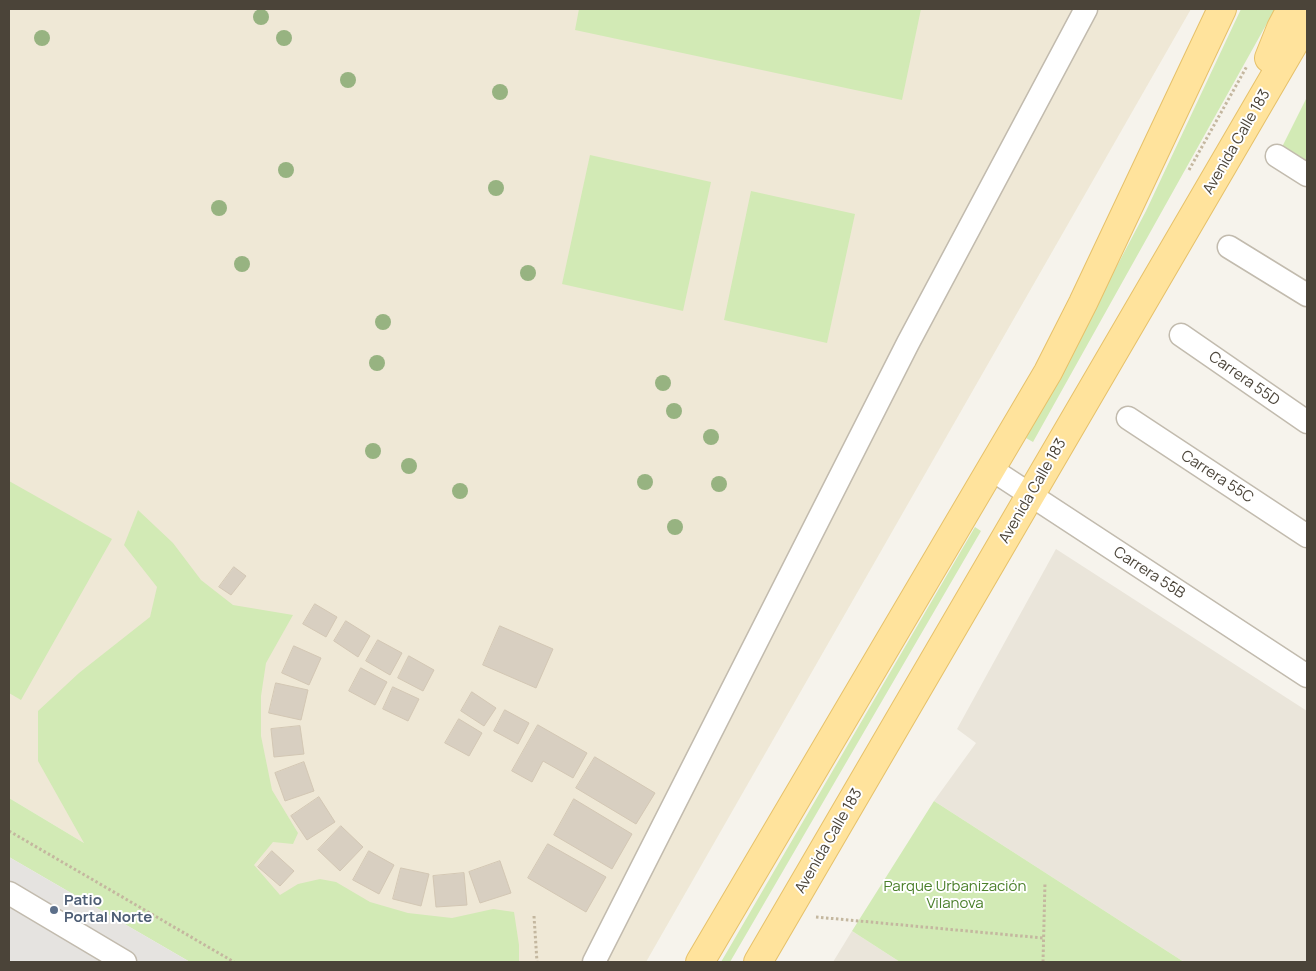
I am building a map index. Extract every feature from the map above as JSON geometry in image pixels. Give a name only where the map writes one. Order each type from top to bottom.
[{"type":"main road","points":[[700,962],[1065,340],[1222,9]]},
{"type":"main road","points":[[1241,134],[1276,40],[1291,9]]},
{"type":"main road","name":"Avenida Calle 183","points":[[758,962],[1307,21]]},
{"type":"street","points":[[594,962],[908,344],[1086,9]]},
{"type":"street","points":[[1277,156],[1307,175]]},
{"type":"street","points":[[1229,247],[1307,295]]},
{"type":"street","name":"Carrera 55D","points":[[1181,335],[1307,422]]},
{"type":"street","name":"Carrera 55C","points":[[1128,418],[1307,536]]},
{"type":"street","name":"Carrera 55B","points":[[991,469],[1307,676]]},
{"type":"street","points":[[9,893],[125,962]]},
{"type":"path","points":[[9,831],[234,962]]},
{"type":"path","points":[[1043,962],[1045,882]]},
{"type":"path","points":[[534,916],[537,962]]},
{"type":"path","points":[[816,917],[1043,938]]},
{"type":"shaded area","points":[[9,9],[1191,9],[646,962],[282,962],[9,798]]},
{"type":"shaded area","points":[[1056,549],[1307,711],[1307,962],[1184,962],[934,801],[976,743],[957,729]]},
{"type":"shaded area","name":"Patio Portal Norte","points":[[9,857],[190,962],[9,962]]},
{"type":"shaded area","points":[[852,931],[900,962],[833,962]]},
{"type":"green space","points":[[579,9],[921,9],[902,100],[575,30]]},
{"type":"green space","points":[[1241,9],[1275,9],[1033,442],[1026,438],[1146,211]]},
{"type":"green space","points":[[1307,97],[1307,161],[1282,147]]},
{"type":"green space","points":[[590,155],[711,182],[683,311],[562,284]]},
{"type":"green space","points":[[751,191],[855,214],[827,343],[724,320]]},
{"type":"green space","points":[[9,481],[112,539],[21,700],[9,693]]},
{"type":"green space","points":[[138,510],[173,543],[201,580],[233,605],[293,615],[266,663],[261,696],[261,736],[272,790],[298,833],[293,844],[273,842],[254,865],[280,895],[298,884],[320,879],[336,882],[370,902],[408,913],[452,918],[493,909],[514,912],[519,945],[519,962],[190,962],[9,857],[9,798],[84,843],[38,761],[38,711],[79,673],[150,617],[157,587],[124,545]]},
{"type":"green space","points":[[975,527],[981,531],[730,962],[721,962]]},
{"type":"green space","name":"Parque Urbanización Vilanova","points":[[934,801],[1184,962],[900,962],[852,931]]},
{"type":"building","points":[[234,567],[246,576],[231,595],[219,587]]},
{"type":"building","points":[[315,604],[337,617],[326,637],[303,624]]},
{"type":"building","points":[[346,621],[370,636],[358,657],[334,641]]},
{"type":"building","points":[[500,626],[553,649],[536,688],[483,665]]},
{"type":"building","points":[[378,640],[402,653],[390,675],[366,661]]},
{"type":"building","points":[[294,646],[321,658],[309,685],[282,673]]},
{"type":"building","points":[[409,656],[434,670],[423,691],[398,678]]},
{"type":"building","points":[[361,668],[387,682],[375,705],[349,691]]},
{"type":"building","points":[[276,683],[308,690],[301,720],[269,713]]},
{"type":"building","points":[[393,687],[419,699],[408,721],[383,709]]},
{"type":"building","points":[[472,692],[496,708],[484,726],[461,711]]},
{"type":"building","points":[[505,710],[529,723],[518,744],[494,731]]},
{"type":"building","points":[[459,719],[482,733],[469,756],[445,743]]},
{"type":"building","points":[[538,725],[587,753],[573,778],[543,761],[532,782],[512,771]]},
{"type":"building","points":[[300,726],[304,754],[274,757],[271,729]]},
{"type":"building","points":[[595,757],[655,793],[636,824],[576,788]]},
{"type":"building","points":[[304,762],[314,791],[285,801],[275,773]]},
{"type":"building","points":[[319,797],[335,822],[307,840],[291,816]]},
{"type":"building","points":[[574,799],[632,834],[612,869],[554,835]]},
{"type":"building","points":[[341,826],[363,847],[340,871],[318,850]]},
{"type":"building","points":[[548,844],[606,877],[586,912],[528,878]]},
{"type":"building","points":[[272,851],[294,871],[280,886],[258,867]]},
{"type":"building","points":[[369,851],[394,865],[379,894],[353,880]]},
{"type":"building","points":[[500,861],[511,893],[480,903],[469,872]]},
{"type":"building","points":[[401,868],[429,874],[421,906],[393,899]]},
{"type":"building","points":[[464,873],[467,905],[436,907],[433,876]]},
{"type":"place","name":"Patio Portal Norte","points":[[54,910]]}]
